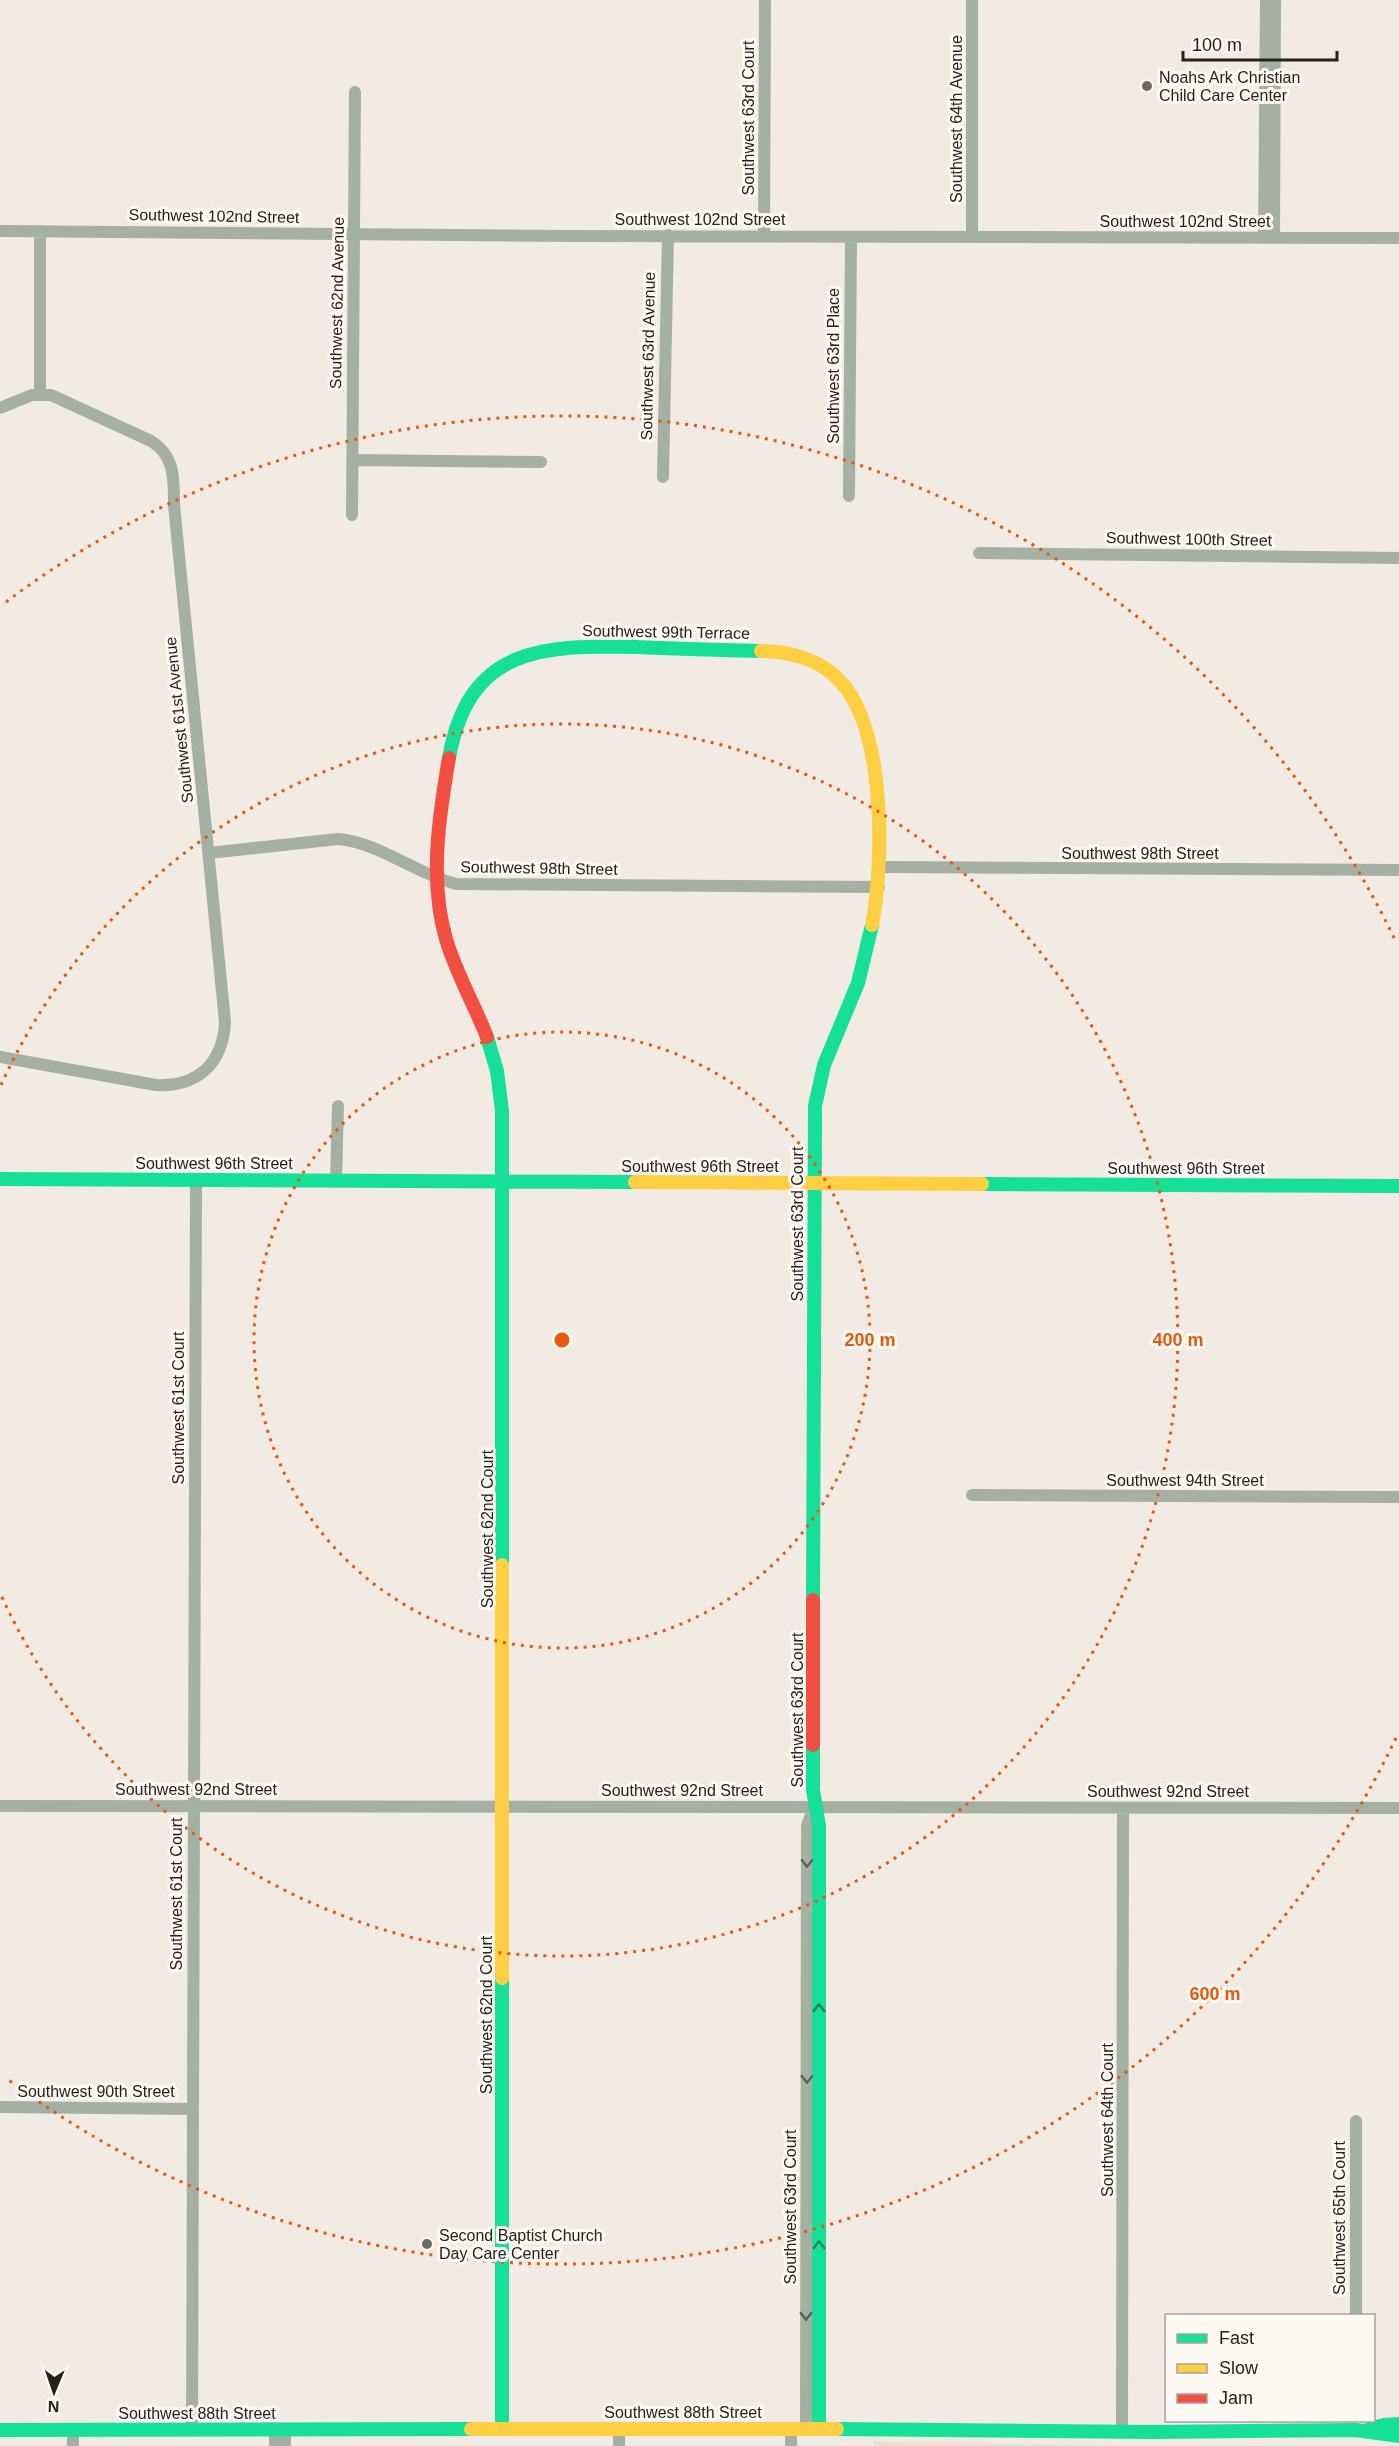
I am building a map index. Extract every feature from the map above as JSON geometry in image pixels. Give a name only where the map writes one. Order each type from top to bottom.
[{"type":"street","name":"Southwest 63rd Court","points":[[764,236],[765,0]]},
{"type":"street","name":"Southwest 64th Avenue","points":[[972,0],[972,237]]},
{"type":"street","points":[[1266,0],[1269,238]]},
{"type":"street","points":[[1269,238],[1275,0]]},
{"type":"street","name":"Southwest 62nd Avenue","points":[[352,515],[355,92]]},
{"type":"street","name":"Southwest 102nd Street","points":[[0,231],[1399,238]]},
{"type":"street","points":[[0,408],[25,397],[40,394],[40,231]]},
{"type":"street","name":"Southwest 63rd Avenue","points":[[663,477],[668,236]]},
{"type":"street","name":"Southwest 63rd Place","points":[[849,496],[851,237]]},
{"type":"street","name":"Southwest 61st Avenue","points":[[0,1057],[156,1085],[177,1085],[202,1074],[220,1048],[225,1022],[175,517],[174,481],[170,462],[158,446],[135,433],[56,397],[40,394]]},
{"type":"street","points":[[353,460],[541,462]]},
{"type":"street","name":"Southwest 100th Street","points":[[979,553],[1399,558]]},
{"type":"street","name":"Southwest 99th Terrace","points":[[507,661],[550,648],[579,646],[774,651],[793,654],[823,668]]},
{"type":"street","name":"Southwest 62nd Court","points":[[502,2429],[503,1181],[501,1104],[495,1060],[450,954],[440,919],[439,880],[442,812],[453,735],[465,706],[477,687],[507,661]]},
{"type":"street","name":"Southwest 63rd Court","points":[[813,2429],[813,1936],[819,1826],[813,1790],[814,1112],[817,1089],[828,1052],[859,977],[873,922],[881,867],[877,798],[865,722],[850,693],[823,668]]},
{"type":"street","name":"Southwest 98th Street","points":[[209,853],[346,840],[439,880],[456,884],[879,887]]},
{"type":"street","name":"Southwest 98th Street","points":[[881,867],[1399,870]]},
{"type":"street","points":[[336,1180],[338,1106]]},
{"type":"street","name":"Southwest 96th Street","points":[[0,1179],[1399,1186]]},
{"type":"street","name":"Southwest 61st Court","points":[[192,2429],[196,1180]]},
{"type":"street","name":"Southwest 94th Street","points":[[972,1495],[1399,1497]]},
{"type":"street","name":"Southwest 92nd Street","points":[[0,1806],[1399,1808]]},
{"type":"street","name":"Southwest 64th Court","points":[[1122,2432],[1123,1808]]},
{"type":"street","name":"Southwest 90th Street","points":[[0,2107],[192,2109]]},
{"type":"street","name":"Southwest 65th Court","points":[[1356,2121],[1356,2314]]},
{"type":"street","name":"Southwest 88th Street","points":[[0,2430],[619,2428],[1122,2432],[1359,2427],[1399,2424]]},
{"type":"street","name":"Southwest 88th Street","points":[[1359,2427],[1386,2436],[1399,2436]]},
{"type":"street","points":[[619,2428],[619,2446]]},
{"type":"street","points":[[275,2446],[280,2429]]},
{"type":"street","points":[[280,2429],[285,2446]]},
{"type":"street","points":[[791,2429],[791,2446]]},
{"type":"street","points":[[73,2430],[73,2446]]},
{"type":"shaded area","points":[[874,2441],[1159,2446],[874,2446]]},
{"type":"traffic: fast","points":[[449,758],[459,721],[474,693],[492,673],[515,660],[541,652],[571,648],[637,647],[761,651]]},
{"type":"traffic: fast","points":[[813,1600],[815,1106],[824,1065],[858,983],[872,925]]},
{"type":"traffic: fast","points":[[487,1037],[497,1071],[502,1111],[502,1565]]},
{"type":"traffic: fast","points":[[0,1179],[635,1182]]},
{"type":"traffic: fast","points":[[982,1184],[1399,1186]]},
{"type":"traffic: fast","points":[[813,1745],[813,1790],[819,1826],[819,2429]]},
{"type":"traffic: fast","points":[[502,1978],[502,2429]]},
{"type":"traffic: fast","points":[[1367,2430],[1399,2424]]},
{"type":"traffic: fast","points":[[0,2430],[471,2429]]},
{"type":"traffic: fast","points":[[837,2429],[1153,2432],[1356,2430],[1399,2436]]},
{"type":"traffic: slow","points":[[761,651],[793,655],[814,662],[832,673],[855,703],[866,731],[874,763],[878,798],[879,867],[872,925]]},
{"type":"traffic: slow","points":[[635,1182],[982,1184]]},
{"type":"traffic: slow","points":[[502,1565],[502,1978]]},
{"type":"traffic: slow","points":[[471,2429],[837,2429]]},
{"type":"traffic: jam","points":[[449,758],[437,849],[441,917],[455,964],[487,1037]]},
{"type":"traffic: jam","points":[[813,1600],[813,1745]]},
{"type":"place","name":"Noahs Ark Christian Child Care Center","points":[[1147,86]]},
{"type":"place","name":"Second Baptist Church Day Care Center","points":[[427,2244]]}]
